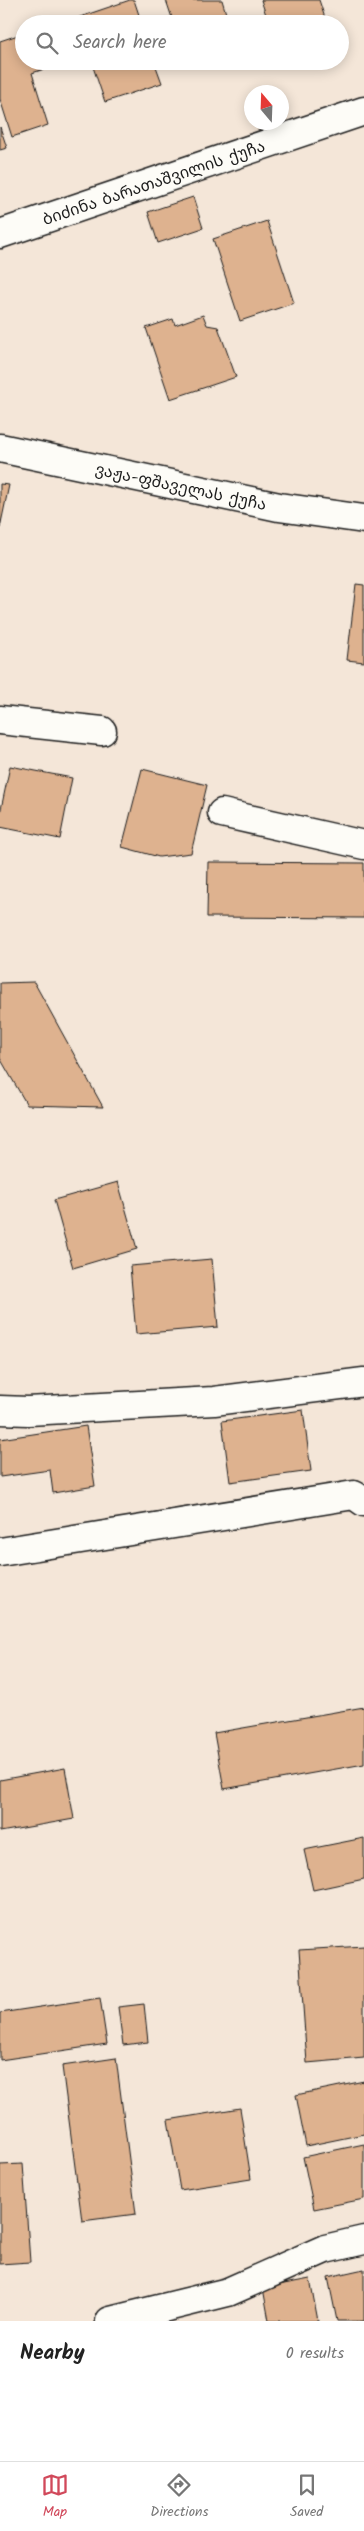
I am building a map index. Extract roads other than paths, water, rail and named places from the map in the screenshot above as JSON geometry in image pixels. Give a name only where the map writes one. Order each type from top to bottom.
[{"type":"street","name":"ბიძინა ბარათაშვილის ქუჩა","points":[[0,234],[364,111]]},
{"type":"street","name":"ვაჟა-ფშაველას ქუჩა","points":[[0,448],[279,507],[364,519]]},
{"type":"street","points":[[0,720],[102,731]]},
{"type":"street","points":[[222,813],[364,846]]},
{"type":"street","points":[[0,1410],[28,1411],[214,1401],[364,1382]]},
{"type":"street","points":[[0,1552],[354,1494],[364,1502]]},
{"type":"street","points":[[110,2321],[228,2292],[325,2249],[364,2240]]}]
